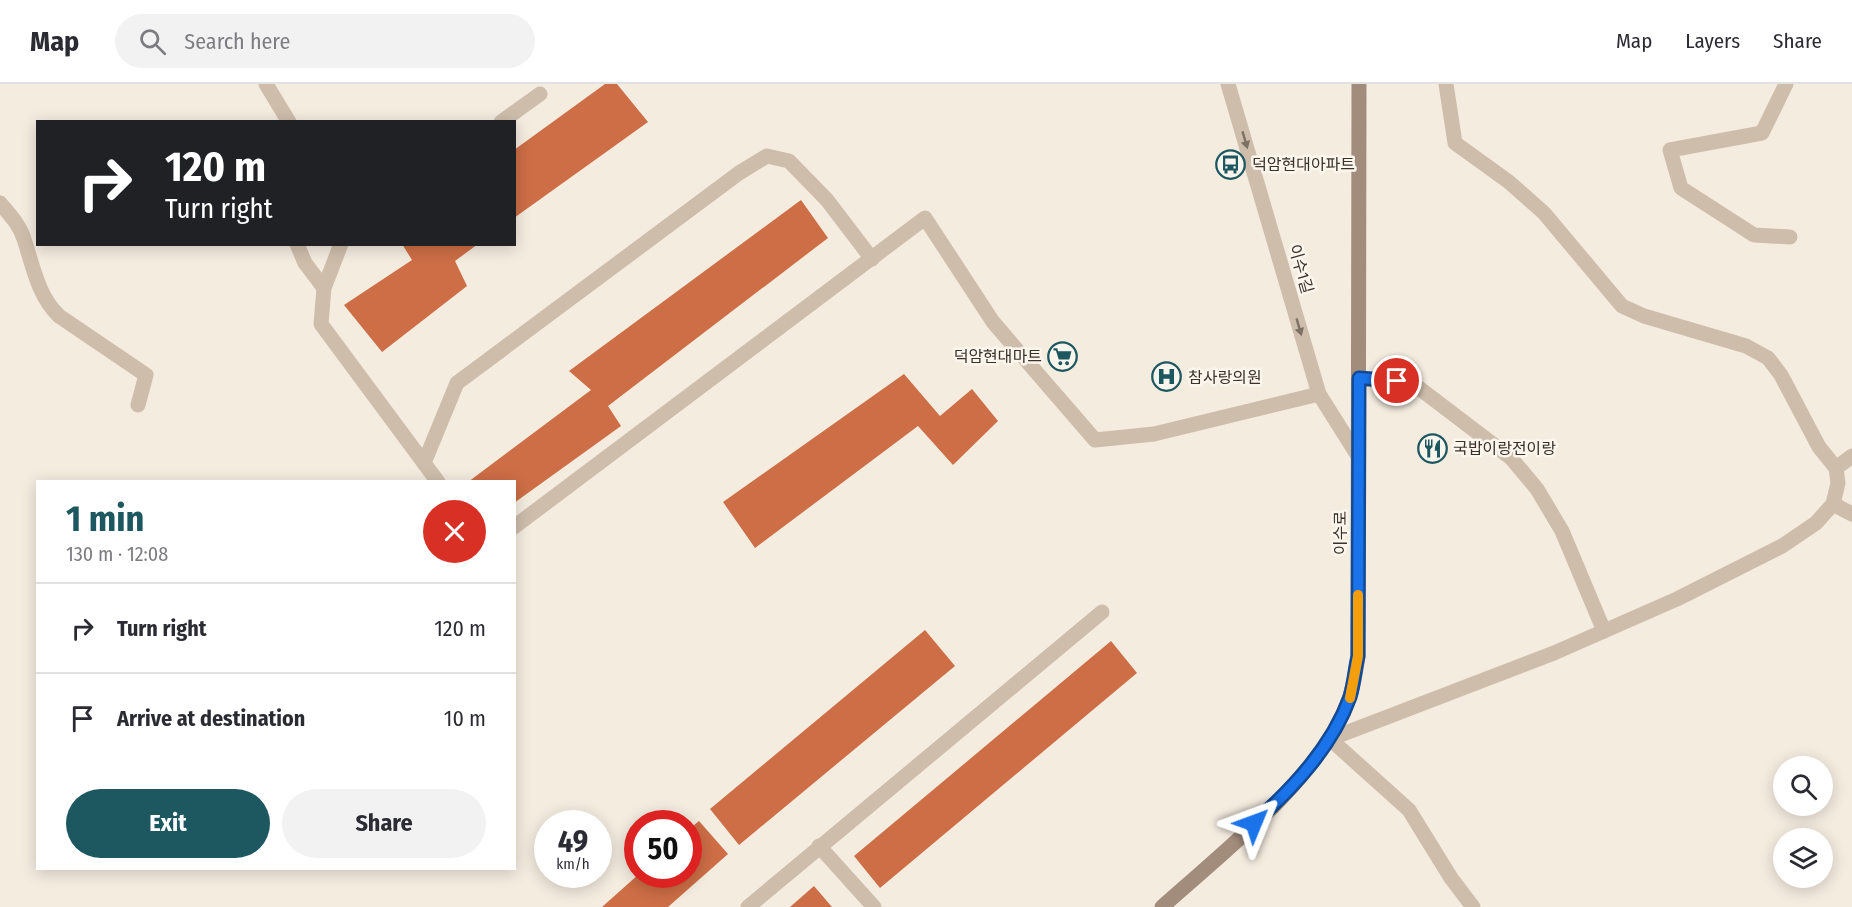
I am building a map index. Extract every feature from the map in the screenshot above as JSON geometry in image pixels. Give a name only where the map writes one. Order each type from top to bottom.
[{"type":"main road","name":"이수로","points":[[1162,907],[1270,809],[1301,776],[1330,739],[1350,696],[1358,656],[1359,84]]},
{"type":"street","points":[[266,84],[288,120]]},
{"type":"street","name":"이수1길","points":[[1228,84],[1319,394],[1358,456]]},
{"type":"street","points":[[1446,84],[1455,143],[1509,182],[1545,213],[1622,306],[1644,316],[1746,346],[1768,358],[1780,375],[1819,447],[1836,468],[1838,483],[1833,504],[1816,523],[1782,546],[1677,599],[1554,653],[1330,739],[1409,810],[1451,878],[1473,907]]},
{"type":"street","points":[[1786,84],[1762,133],[1670,150],[1681,188],[1754,235],[1790,237]]},
{"type":"street","points":[[504,120],[540,94]]},
{"type":"street","points":[[424,463],[458,383],[739,173],[767,156],[789,161],[827,200],[872,259]]},
{"type":"street","points":[[0,203],[24,237],[30,263],[49,307],[146,375],[138,405]]},
{"type":"street","points":[[516,526],[926,218],[993,322],[1095,440],[1154,434],[1319,394]]},
{"type":"street","points":[[298,246],[305,263],[324,288]]},
{"type":"street","points":[[340,246],[324,288],[321,324],[437,480]]},
{"type":"street","points":[[1359,378],[1415,385],[1511,458],[1537,489],[1562,531],[1604,631]]},
{"type":"street","points":[[1836,468],[1852,456]]},
{"type":"street","points":[[1833,504],[1852,514]]},
{"type":"street","points":[[748,907],[1102,612]]},
{"type":"street","points":[[819,846],[874,907]]},
{"type":"building","points":[[605,84],[617,84],[648,122],[516,217],[516,149]]},
{"type":"building","points":[[801,200],[828,238],[608,406],[621,426],[516,502],[516,480],[471,480],[591,390],[569,371]]},
{"type":"building","points":[[403,246],[475,246],[455,261],[467,286],[382,352],[344,305],[412,260]]},
{"type":"building","points":[[904,374],[940,416],[972,389],[998,421],[953,465],[918,426],[755,548],[723,502]]},
{"type":"building","points":[[925,630],[955,666],[739,845],[710,809]]},
{"type":"building","points":[[1111,641],[1137,673],[880,888],[854,856]]},
{"type":"building","points":[[702,824],[728,854],[702,877]]},
{"type":"building","points":[[814,886],[832,907],[790,907]]},
{"type":"building","points":[[624,887],[690,888],[668,907],[602,907]]},
{"type":"slow traffic","points":[[1350,698],[1358,656],[1358,595]]},
{"type":"place","name":"덕암현대아파트","points":[[1231,164]]},
{"type":"place","name":"덕암현대마트","points":[[1063,356]]},
{"type":"place","name":"참사랑의원","points":[[1167,377]]},
{"type":"place","name":"국밥이랑전이랑","points":[[1432,448]]},
{"type":"route","points":[[1254,823],[1301,776],[1330,739],[1350,696],[1358,656],[1359,378],[1397,381]]}]
